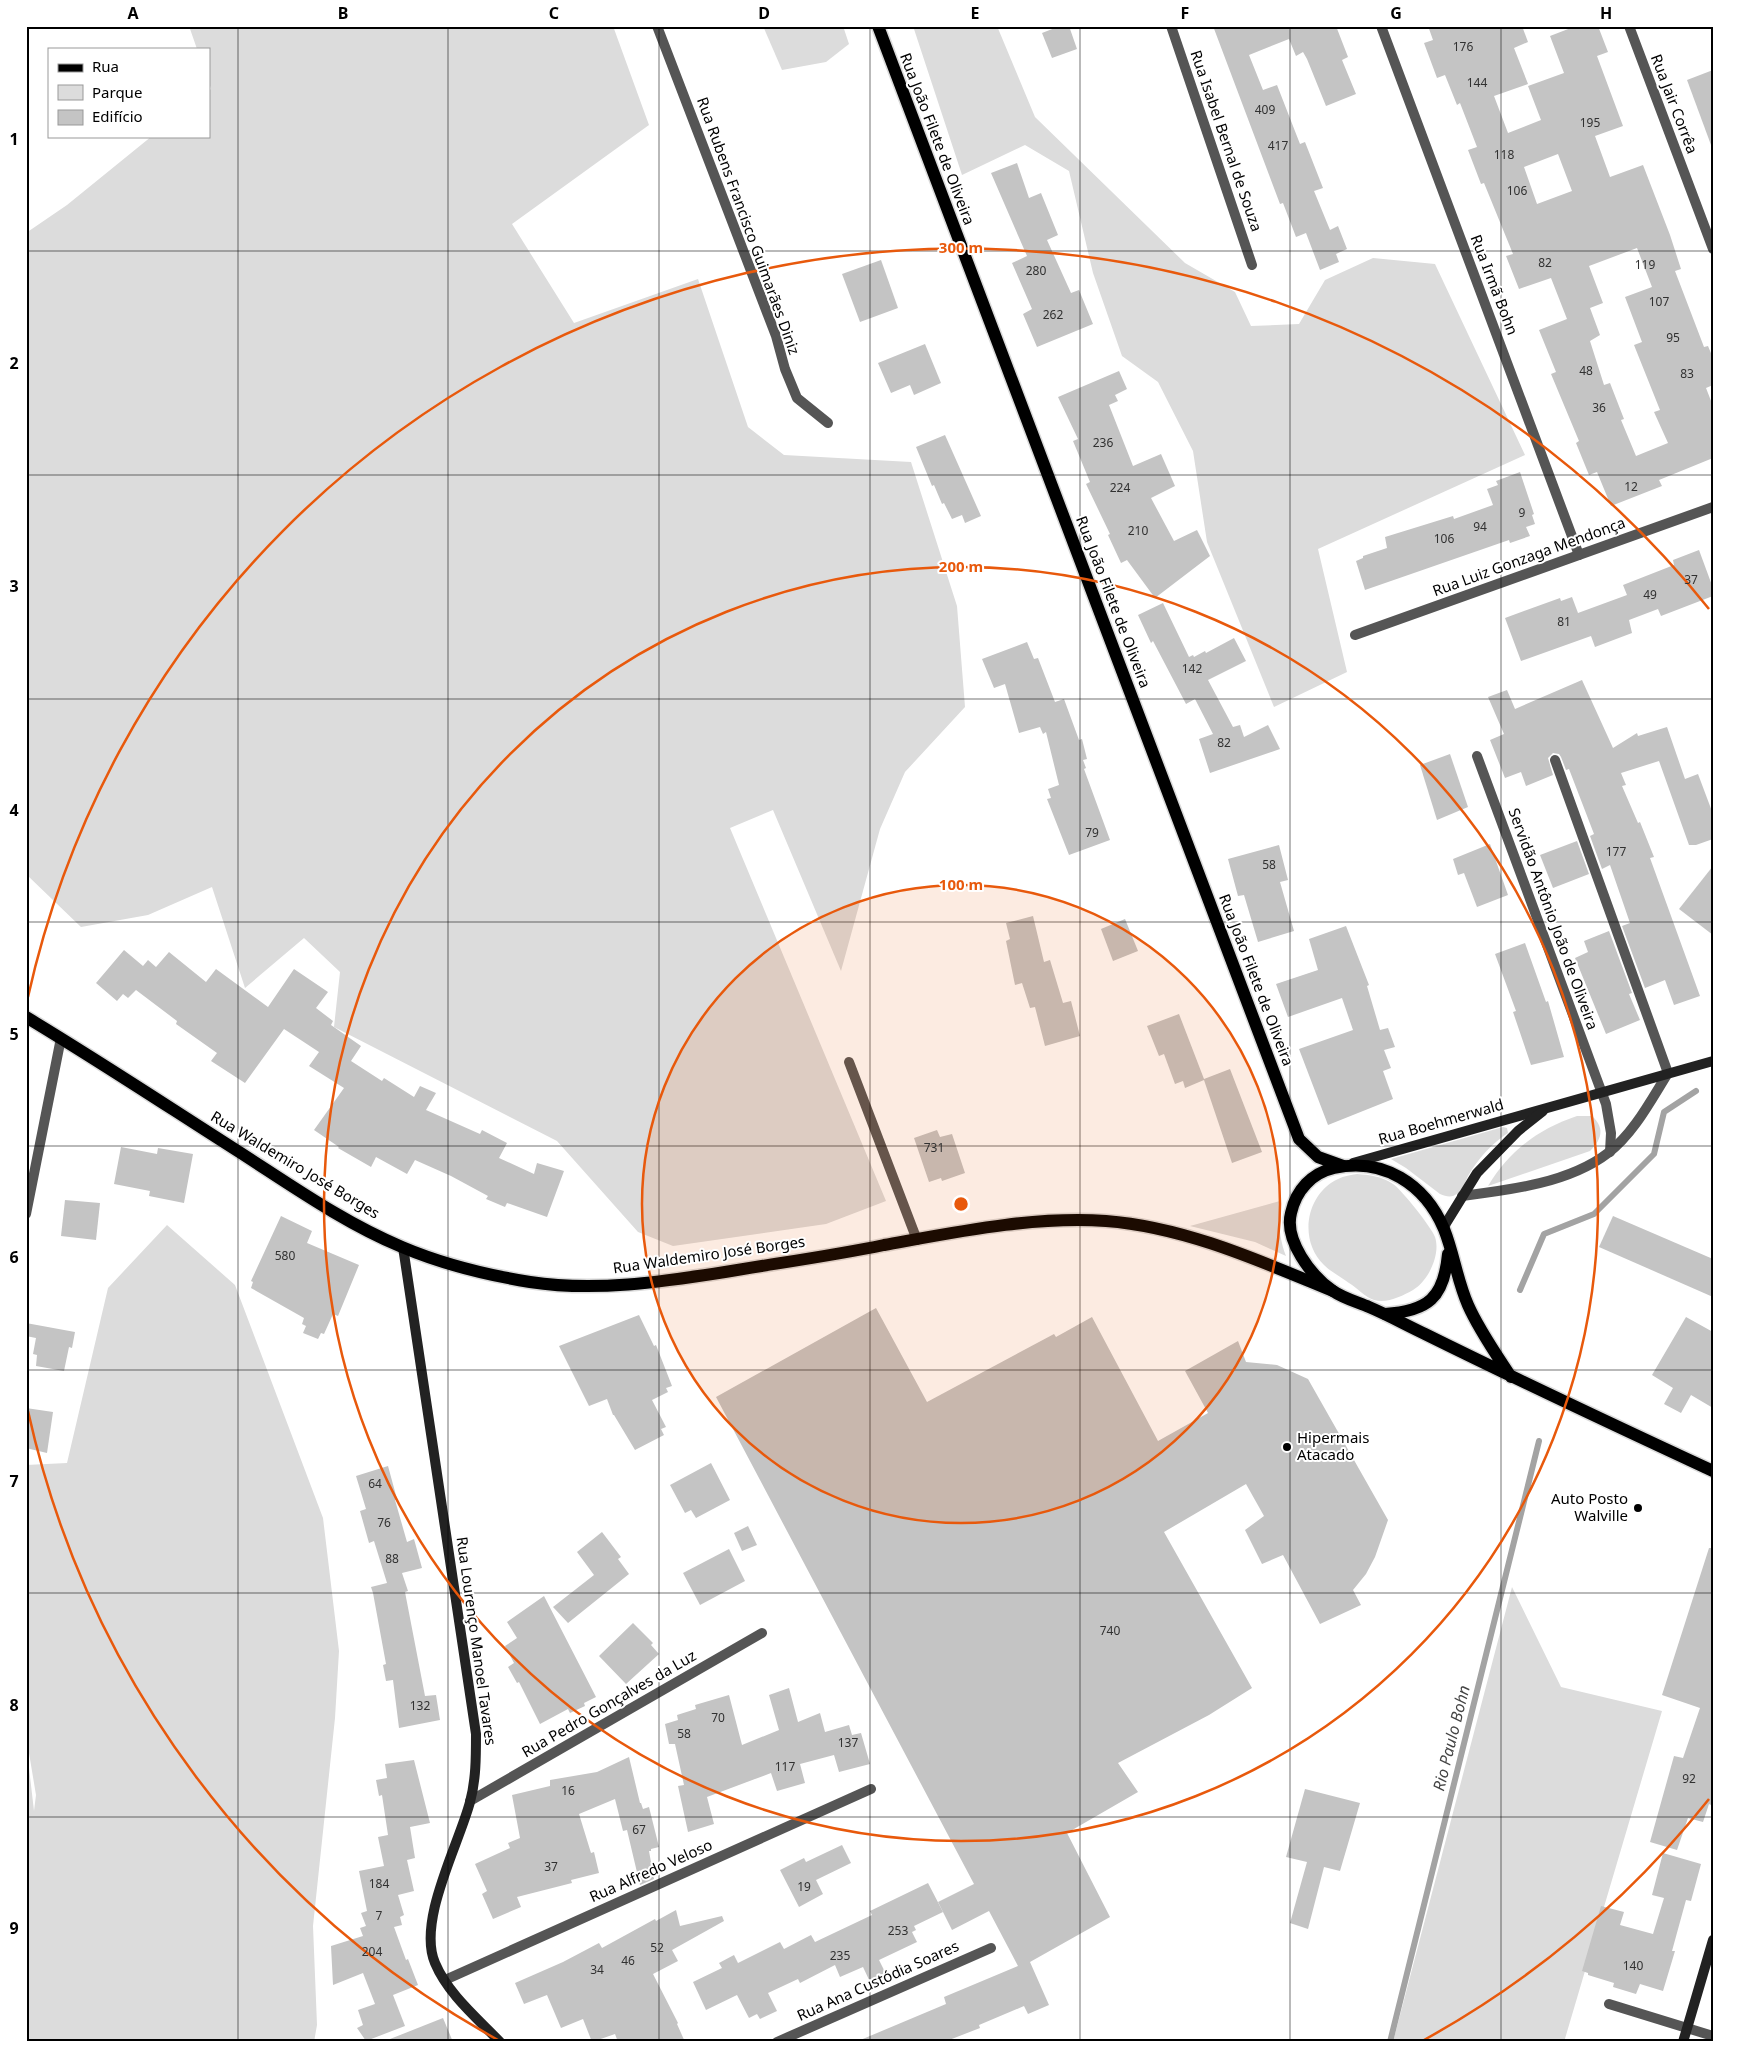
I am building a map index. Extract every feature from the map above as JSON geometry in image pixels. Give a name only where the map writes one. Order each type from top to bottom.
[{"type":"main road","name":"Rua João Filete de Oliveira","points":[[878,26],[1299,1139],[1318,1157],[1343,1166]]},
{"type":"main road","name":"Rua Waldemiro José Borges","points":[[26,1017],[322,1204],[403,1247],[480,1272],[516,1280],[575,1286],[619,1286],[705,1275],[978,1229],[1033,1223],[1105,1221],[1138,1225],[1183,1235],[1228,1250],[1333,1291]]},
{"type":"main road","points":[[1511,1377],[1468,1306],[1443,1228],[1430,1204],[1414,1185],[1394,1173],[1377,1167],[1343,1166],[1328,1170],[1305,1184],[1293,1201],[1290,1217],[1294,1239],[1299,1255],[1312,1271],[1333,1291],[1385,1314],[1511,1377],[1713,1471]]},
{"type":"main road","points":[[1385,1314],[1405,1313],[1422,1307],[1437,1295],[1446,1274],[1449,1247]]},
{"type":"street","name":"Rua Rubens Francisco Guimarães Diniz","points":[[657,26],[772,327],[784,369],[797,398],[828,423]]},
{"type":"street","name":"Rua Isabel Bernal de Souza","points":[[1171,26],[1252,265]]},
{"type":"street","name":"Rua Irmã Bohn","points":[[1381,26],[1579,555]]},
{"type":"street","name":"Rua Jair Corrêa","points":[[1629,26],[1713,249]]},
{"type":"street","name":"Rua Luiz Gonzaga Mendonça","points":[[1355,635],[1713,507]]},
{"type":"street","name":"Servidão Antônio João de Oliveira","points":[[1477,756],[1610,1118],[1610,1152]]},
{"type":"street","points":[[1462,1196],[1505,1191],[1535,1184],[1575,1171],[1594,1162],[1610,1152],[1631,1129],[1646,1110],[1668,1073],[1555,760]]},
{"type":"street","points":[[26,1214],[29,1187],[61,1038]]},
{"type":"street","name":"Rua Boehmerwald","points":[[1343,1166],[1713,1061]]},
{"type":"street","points":[[849,1062],[917,1240]]},
{"type":"street","name":"Rua Boehmerwald","points":[[1443,1228],[1477,1173],[1495,1152],[1548,1108]]},
{"type":"street","name":"Rua Lourenço Manoel Tavares","points":[[403,1247],[476,1734],[476,1768],[470,1802],[448,1864],[432,1921],[431,1940],[434,1962],[445,1980],[466,2007],[500,2042]]},
{"type":"street","name":"Rua Pedro Gonçalves da Luz","points":[[470,1802],[762,1633]]},
{"type":"street","name":"Rua Alfredo Veloso","points":[[445,1980],[871,1789]]},
{"type":"street","points":[[1683,2042],[1713,1940]]},
{"type":"street","name":"Rua Ana Custódia Soares","points":[[777,2042],[992,1948]]},
{"type":"street","points":[[1609,2004],[1713,2036]]},
{"type":"green space","points":[[189,26],[613,26],[649,125],[512,224],[574,323],[698,279],[748,427],[784,455],[911,462],[957,606],[965,707],[905,772],[880,829],[841,971],[773,810],[730,828],[886,1201],[826,1224],[673,1246],[638,1232],[557,1141],[334,1027],[340,972],[304,938],[245,988],[212,887],[148,915],[81,927],[28,876],[26,877],[26,233],[67,205],[150,138],[210,138],[210,48],[197,48]]},
{"type":"green space","points":[[763,26],[843,26],[849,44],[826,62],[782,70]]},
{"type":"green space","points":[[913,26],[997,26],[1035,117],[1185,263],[1235,292],[1251,326],[1299,324],[1325,280],[1373,258],[1435,264],[1525,455],[1318,549],[1347,672],[1274,707],[1207,542],[1193,451],[1158,382],[1122,356],[1093,273],[1069,171],[1025,145],[962,175]]},
{"type":"green space","points":[[1577,1116],[1592,1116],[1599,1125],[1599,1138],[1590,1151],[1488,1186],[1505,1162],[1526,1143],[1563,1121]]},
{"type":"green space","points":[[1503,1127],[1507,1128],[1508,1133],[1485,1152],[1468,1176],[1462,1189],[1456,1195],[1447,1196],[1440,1194],[1391,1159]]},
{"type":"green space","points":[[1357,1174],[1371,1175],[1393,1184],[1416,1209],[1435,1237],[1435,1259],[1424,1280],[1413,1290],[1389,1300],[1379,1301],[1364,1295],[1324,1265],[1316,1255],[1311,1243],[1309,1218],[1319,1195],[1327,1186],[1338,1179]]},
{"type":"green space","points":[[1280,1201],[1280,1228],[1286,1256],[1255,1242],[1190,1226]]},
{"type":"green space","points":[[167,1225],[235,1285],[323,1518],[339,1651],[335,1718],[313,1926],[317,2025],[314,2042],[26,2042],[26,1742],[34,1811],[36,1795],[26,1735],[26,1465],[67,1463],[108,1288]]},
{"type":"green space","points":[[1512,1587],[1561,1687],[1662,1711],[1564,2042],[1393,2042]]},
{"type":"building","points":[[1060,26],[1069,26],[1077,49],[1052,58],[1042,33]]},
{"type":"building","points":[[1213,26],[1336,26],[1348,57],[1342,60],[1356,94],[1326,106],[1307,59],[1303,52],[1296,56],[1289,39],[1249,55],[1263,90],[1277,85],[1300,144],[1305,142],[1323,188],[1314,191],[1330,230],[1338,226],[1347,249],[1336,254],[1339,262],[1320,270],[1306,233],[1296,237],[1283,203],[1280,204]]},
{"type":"building","points":[[1428,26],[1522,26],[1528,42],[1514,48],[1528,84],[1494,96],[1508,133],[1541,120],[1528,86],[1564,73],[1550,36],[1576,26],[1598,26],[1608,52],[1597,56],[1623,126],[1595,136],[1610,177],[1643,165],[1670,235],[1681,269],[1675,271],[1704,347],[1708,346],[1713,358],[1713,385],[1706,388],[1713,406],[1713,458],[1659,480],[1662,486],[1611,506],[1597,472],[1589,475],[1576,443],[1579,441],[1551,374],[1556,372],[1539,330],[1567,319],[1551,278],[1519,289],[1506,256],[1513,254],[1484,183],[1481,184],[1468,150],[1477,147],[1460,103],[1457,105],[1445,75],[1437,78],[1424,43],[1433,40]],"holes":[[[1558,154],[1572,191],[1537,204],[1524,167]],[[1637,248],[1652,287],[1625,297],[1642,342],[1634,345],[1660,410],[1654,412],[1668,443],[1636,456],[1621,420],[1624,419],[1610,383],[1604,385],[1590,341],[1600,335],[1590,308],[1603,303],[1589,266]]]},
{"type":"building","points":[[1713,70],[1713,145],[1711,145],[1687,80]]},
{"type":"building","points":[[1017,163],[1029,198],[1041,193],[1058,235],[1047,240],[1071,293],[1079,290],[1093,324],[1037,347],[1023,314],[1032,309],[1012,263],[1027,256],[991,173]]},
{"type":"building","points":[[881,260],[898,308],[860,322],[842,274]]},
{"type":"building","points":[[925,344],[941,383],[914,395],[910,385],[891,393],[878,363]]},
{"type":"building","points":[[1119,371],[1127,389],[1115,395],[1118,401],[1109,405],[1133,466],[1161,454],[1175,486],[1151,498],[1174,541],[1197,530],[1210,556],[1155,598],[1127,560],[1121,563],[1108,535],[1110,534],[1086,484],[1090,482],[1073,441],[1078,439],[1058,397]]},
{"type":"building","points":[[945,435],[981,516],[965,523],[962,515],[952,519],[944,503],[942,504],[934,485],[932,486],[916,447]]},
{"type":"building","points":[[1520,472],[1534,514],[1532,515],[1535,524],[1526,527],[1530,536],[1510,543],[1509,540],[1365,590],[1356,561],[1363,558],[1363,556],[1387,548],[1385,537],[1453,516],[1454,519],[1493,505],[1487,489],[1498,485],[1496,481]]},
{"type":"building","points":[[1699,550],[1713,588],[1713,596],[1661,616],[1658,609],[1629,620],[1632,633],[1595,647],[1591,636],[1521,661],[1505,618],[1560,598],[1561,601],[1572,597],[1578,613],[1627,595],[1623,585],[1674,565],[1673,560]]},
{"type":"building","points":[[1163,603],[1189,657],[1193,655],[1194,657],[1205,651],[1206,653],[1234,638],[1246,661],[1208,680],[1233,727],[1240,725],[1244,737],[1268,725],[1280,749],[1210,773],[1199,739],[1213,734],[1195,699],[1186,704],[1153,641],[1151,643],[1138,615]]},
{"type":"building","points":[[1027,642],[1034,659],[1038,658],[1055,702],[1064,699],[1079,740],[1082,739],[1087,759],[1083,760],[1086,768],[1084,769],[1110,840],[1069,855],[1047,799],[1051,798],[1048,789],[1059,785],[1046,732],[1043,734],[1040,727],[1019,733],[1005,684],[994,688],[982,659]]},
{"type":"building","points":[[1582,680],[1613,748],[1637,733],[1638,736],[1667,727],[1685,779],[1698,774],[1713,814],[1713,839],[1696,845],[1689,845],[1659,761],[1621,773],[1626,785],[1622,786],[1638,823],[1640,822],[1654,857],[1650,858],[1700,996],[1674,1005],[1665,980],[1645,988],[1622,926],[1630,923],[1610,865],[1602,869],[1590,836],[1594,834],[1569,769],[1566,770],[1559,754],[1553,753],[1548,758],[1553,775],[1526,786],[1521,772],[1505,778],[1490,740],[1504,734],[1488,697],[1507,690],[1515,709]]},
{"type":"building","points":[[1450,754],[1468,807],[1437,820],[1420,765]]},
{"type":"building","points":[[1577,841],[1589,874],[1553,888],[1540,855]]},
{"type":"building","points":[[1490,844],[1508,895],[1477,907],[1464,873],[1458,875],[1453,859]]},
{"type":"building","points":[[1279,845],[1288,880],[1280,882],[1294,931],[1258,942],[1244,895],[1238,896],[1228,859]]},
{"type":"building","points":[[1713,866],[1713,935],[1679,909]]},
{"type":"building","points":[[1033,916],[1044,962],[1050,960],[1063,1003],[1071,1001],[1080,1036],[1045,1046],[1035,1007],[1030,1008],[1022,983],[1015,985],[1006,941],[1010,939],[1006,923]]},
{"type":"building","points":[[1125,919],[1138,951],[1113,961],[1101,929]]},
{"type":"building","points":[[1346,926],[1369,985],[1367,986],[1380,1030],[1388,1028],[1395,1047],[1384,1050],[1391,1068],[1383,1071],[1393,1099],[1328,1125],[1299,1049],[1353,1030],[1342,998],[1288,1017],[1276,984],[1318,970],[1309,939]]},
{"type":"building","points":[[1609,931],[1632,993],[1629,994],[1640,1020],[1606,1034],[1575,958],[1588,952],[1584,941]]},
{"type":"building","points":[[1525,943],[1546,1002],[1548,1001],[1564,1057],[1531,1065],[1513,1012],[1516,1011],[1495,954]]},
{"type":"building","points":[[124,950],[143,966],[148,960],[156,967],[169,952],[206,982],[216,969],[268,1007],[294,969],[328,992],[316,1008],[333,1021],[331,1025],[361,1046],[351,1061],[382,1081],[384,1078],[414,1097],[420,1086],[436,1093],[426,1110],[480,1134],[482,1130],[507,1143],[499,1158],[534,1174],[537,1163],[564,1171],[547,1217],[507,1203],[505,1207],[486,1199],[488,1196],[451,1176],[415,1160],[407,1174],[376,1157],[371,1167],[338,1148],[314,1130],[344,1088],[309,1066],[319,1052],[284,1029],[245,1083],[211,1061],[217,1053],[176,1024],[177,1021],[136,990],[128,998],[123,994],[117,1001],[96,983]]},
{"type":"building","points":[[1179,1014],[1204,1079],[1230,1069],[1262,1152],[1232,1163],[1204,1080],[1185,1088],[1183,1081],[1175,1084],[1164,1054],[1159,1056],[1147,1026]]},
{"type":"building","points":[[937,1130],[940,1137],[952,1134],[965,1173],[942,1181],[941,1178],[929,1182],[914,1138]]},
{"type":"building","points":[[121,1147],[157,1154],[158,1148],[193,1154],[184,1203],[149,1196],[150,1191],[114,1184]]},
{"type":"building","points":[[65,1200],[100,1203],[96,1240],[61,1236]]},
{"type":"building","points":[[281,1216],[312,1231],[307,1243],[359,1265],[338,1316],[333,1314],[324,1334],[321,1333],[318,1339],[303,1333],[306,1326],[302,1324],[304,1318],[251,1288],[253,1282],[251,1281]]},
{"type":"building","points":[[1613,1216],[1713,1259],[1713,1297],[1599,1247]]},
{"type":"building","points":[[876,1308],[927,1402],[1054,1334],[1056,1337],[1092,1317],[1158,1441],[1208,1413],[1185,1371],[1238,1341],[1246,1362],[1277,1365],[1308,1379],[1388,1520],[1375,1557],[1366,1574],[1353,1590],[1361,1605],[1320,1624],[1283,1555],[1262,1564],[1245,1530],[1264,1516],[1246,1484],[1164,1532],[1252,1688],[1209,1715],[1118,1763],[1138,1792],[1067,1833],[1110,1917],[1030,1962],[1049,2005],[1028,2014],[1024,2006],[979,2025],[980,2028],[944,2042],[858,2041],[946,2004],[944,1997],[1018,1966],[989,1911],[952,1930],[938,1902],[974,1884],[716,1397]]},
{"type":"building","points":[[639,1315],[654,1346],[656,1345],[672,1386],[666,1388],[668,1392],[652,1400],[666,1427],[661,1429],[664,1435],[635,1450],[613,1415],[607,1399],[589,1406],[559,1346]]},
{"type":"building","points":[[1686,1317],[1713,1332],[1713,1408],[1691,1395],[1681,1413],[1664,1404],[1673,1388],[1652,1375]]},
{"type":"building","points":[[26,1323],[75,1332],[72,1348],[69,1347],[64,1371],[36,1366],[37,1355],[33,1354],[36,1338],[26,1336]]},
{"type":"building","points":[[26,1408],[53,1412],[47,1453],[26,1448]]},
{"type":"building","points":[[711,1463],[730,1500],[696,1518],[691,1510],[685,1513],[670,1485]]},
{"type":"building","points":[[388,1466],[407,1542],[414,1539],[422,1568],[402,1573],[408,1591],[405,1592],[425,1696],[436,1695],[440,1720],[399,1728],[393,1680],[386,1681],[383,1665],[386,1664],[371,1587],[387,1583],[374,1541],[369,1543],[360,1511],[366,1509],[356,1476]]},
{"type":"building","points":[[748,1526],[757,1545],[742,1551],[734,1533]]},
{"type":"building","points":[[602,1532],[621,1557],[618,1559],[629,1574],[568,1623],[553,1607],[594,1575],[577,1552]]},
{"type":"building","points":[[1709,1548],[1713,1548],[1713,1806],[1709,1804],[1703,1822],[1688,1818],[1677,1850],[1650,1842],[1674,1756],[1683,1758],[1700,1708],[1662,1695]]},
{"type":"building","points":[[729,1549],[745,1581],[700,1605],[683,1573]]},
{"type":"building","points":[[544,1596],[596,1697],[584,1703],[585,1706],[570,1713],[568,1709],[540,1724],[519,1682],[517,1683],[508,1667],[514,1663],[505,1646],[517,1638],[507,1622]]},
{"type":"building","points":[[633,1623],[653,1643],[651,1645],[659,1654],[626,1684],[599,1656]]},
{"type":"building","points":[[789,1688],[798,1722],[820,1713],[825,1732],[849,1725],[852,1735],[861,1733],[870,1764],[839,1772],[834,1755],[800,1764],[805,1783],[777,1791],[771,1773],[707,1797],[714,1824],[688,1832],[678,1786],[684,1785],[675,1744],[669,1744],[665,1724],[678,1720],[677,1715],[696,1709],[695,1705],[729,1695],[742,1745],[779,1730],[769,1695]]},
{"type":"building","points":[[629,1757],[640,1803],[643,1809],[649,1807],[659,1847],[649,1851],[654,1879],[640,1885],[627,1830],[623,1831],[615,1799],[579,1814],[591,1853],[594,1852],[599,1873],[571,1880],[572,1883],[517,1897],[521,1907],[493,1919],[482,1894],[487,1891],[475,1864],[510,1848],[508,1843],[520,1838],[512,1795],[550,1786],[550,1780],[597,1772]]},
{"type":"building","points":[[414,1760],[430,1823],[410,1827],[415,1858],[407,1860],[414,1891],[398,1895],[404,1915],[400,1917],[402,1925],[394,1927],[406,1960],[408,1959],[418,1985],[393,1995],[405,2026],[366,2041],[357,2028],[363,2025],[358,2010],[375,2004],[363,1973],[333,1985],[331,1946],[363,1936],[360,1928],[366,1926],[361,1913],[367,1911],[359,1871],[384,1866],[378,1837],[388,1835],[382,1795],[379,1796],[376,1780],[387,1778],[385,1764]]},
{"type":"building","points":[[1305,1789],[1360,1803],[1340,1871],[1324,1867],[1308,1929],[1290,1923],[1307,1862],[1286,1857]]},
{"type":"building","points":[[842,1845],[851,1863],[816,1880],[823,1894],[799,1907],[780,1870],[804,1858],[806,1862]]},
{"type":"building","points":[[1663,1853],[1701,1864],[1691,1901],[1686,1900],[1672,1951],[1675,1951],[1663,1991],[1640,1984],[1636,1994],[1613,1987],[1614,1983],[1588,1975],[1588,1973],[1582,1971],[1601,1906],[1624,1912],[1620,1925],[1653,1934],[1664,1898],[1652,1895]]},
{"type":"building","points":[[928,1883],[943,1912],[914,1926],[916,1930],[912,1932],[917,1942],[879,1960],[887,1976],[871,1984],[863,1967],[840,1977],[835,1965],[800,1983],[798,1979],[768,1993],[777,2011],[760,2019],[757,2014],[749,2018],[737,1995],[706,2010],[693,1982],[722,1968],[719,1963],[734,1955],[738,1963],[780,1942],[784,1949],[811,1935],[815,1942],[872,1915],[870,1911]]},
{"type":"building","points":[[676,1910],[680,1926],[722,1916],[724,1921],[672,1950],[678,1961],[653,1974],[678,2023],[685,2042],[618,2042],[615,2034],[592,2042],[583,2019],[561,2028],[547,1995],[524,2004],[515,1983],[563,1962],[599,1943],[602,1948],[655,1919],[656,1921]]},
{"type":"building","points":[[443,2018],[453,2042],[385,2042],[385,2041]]},
{"type":"waterway","name":"Rio Paulo Bohn","points":[[1520,1290],[1544,1234],[1594,1214],[1654,1154],[1664,1112],[1696,1091]]},
{"type":"waterway","name":"Rio Paulo Bohn","points":[[1390,2042],[1539,1441]]},
{"type":"place","name":"Hipermais Atacado","points":[[1287,1447]]},
{"type":"place","name":"Auto Posto Walville","points":[[1638,1508]]}]
